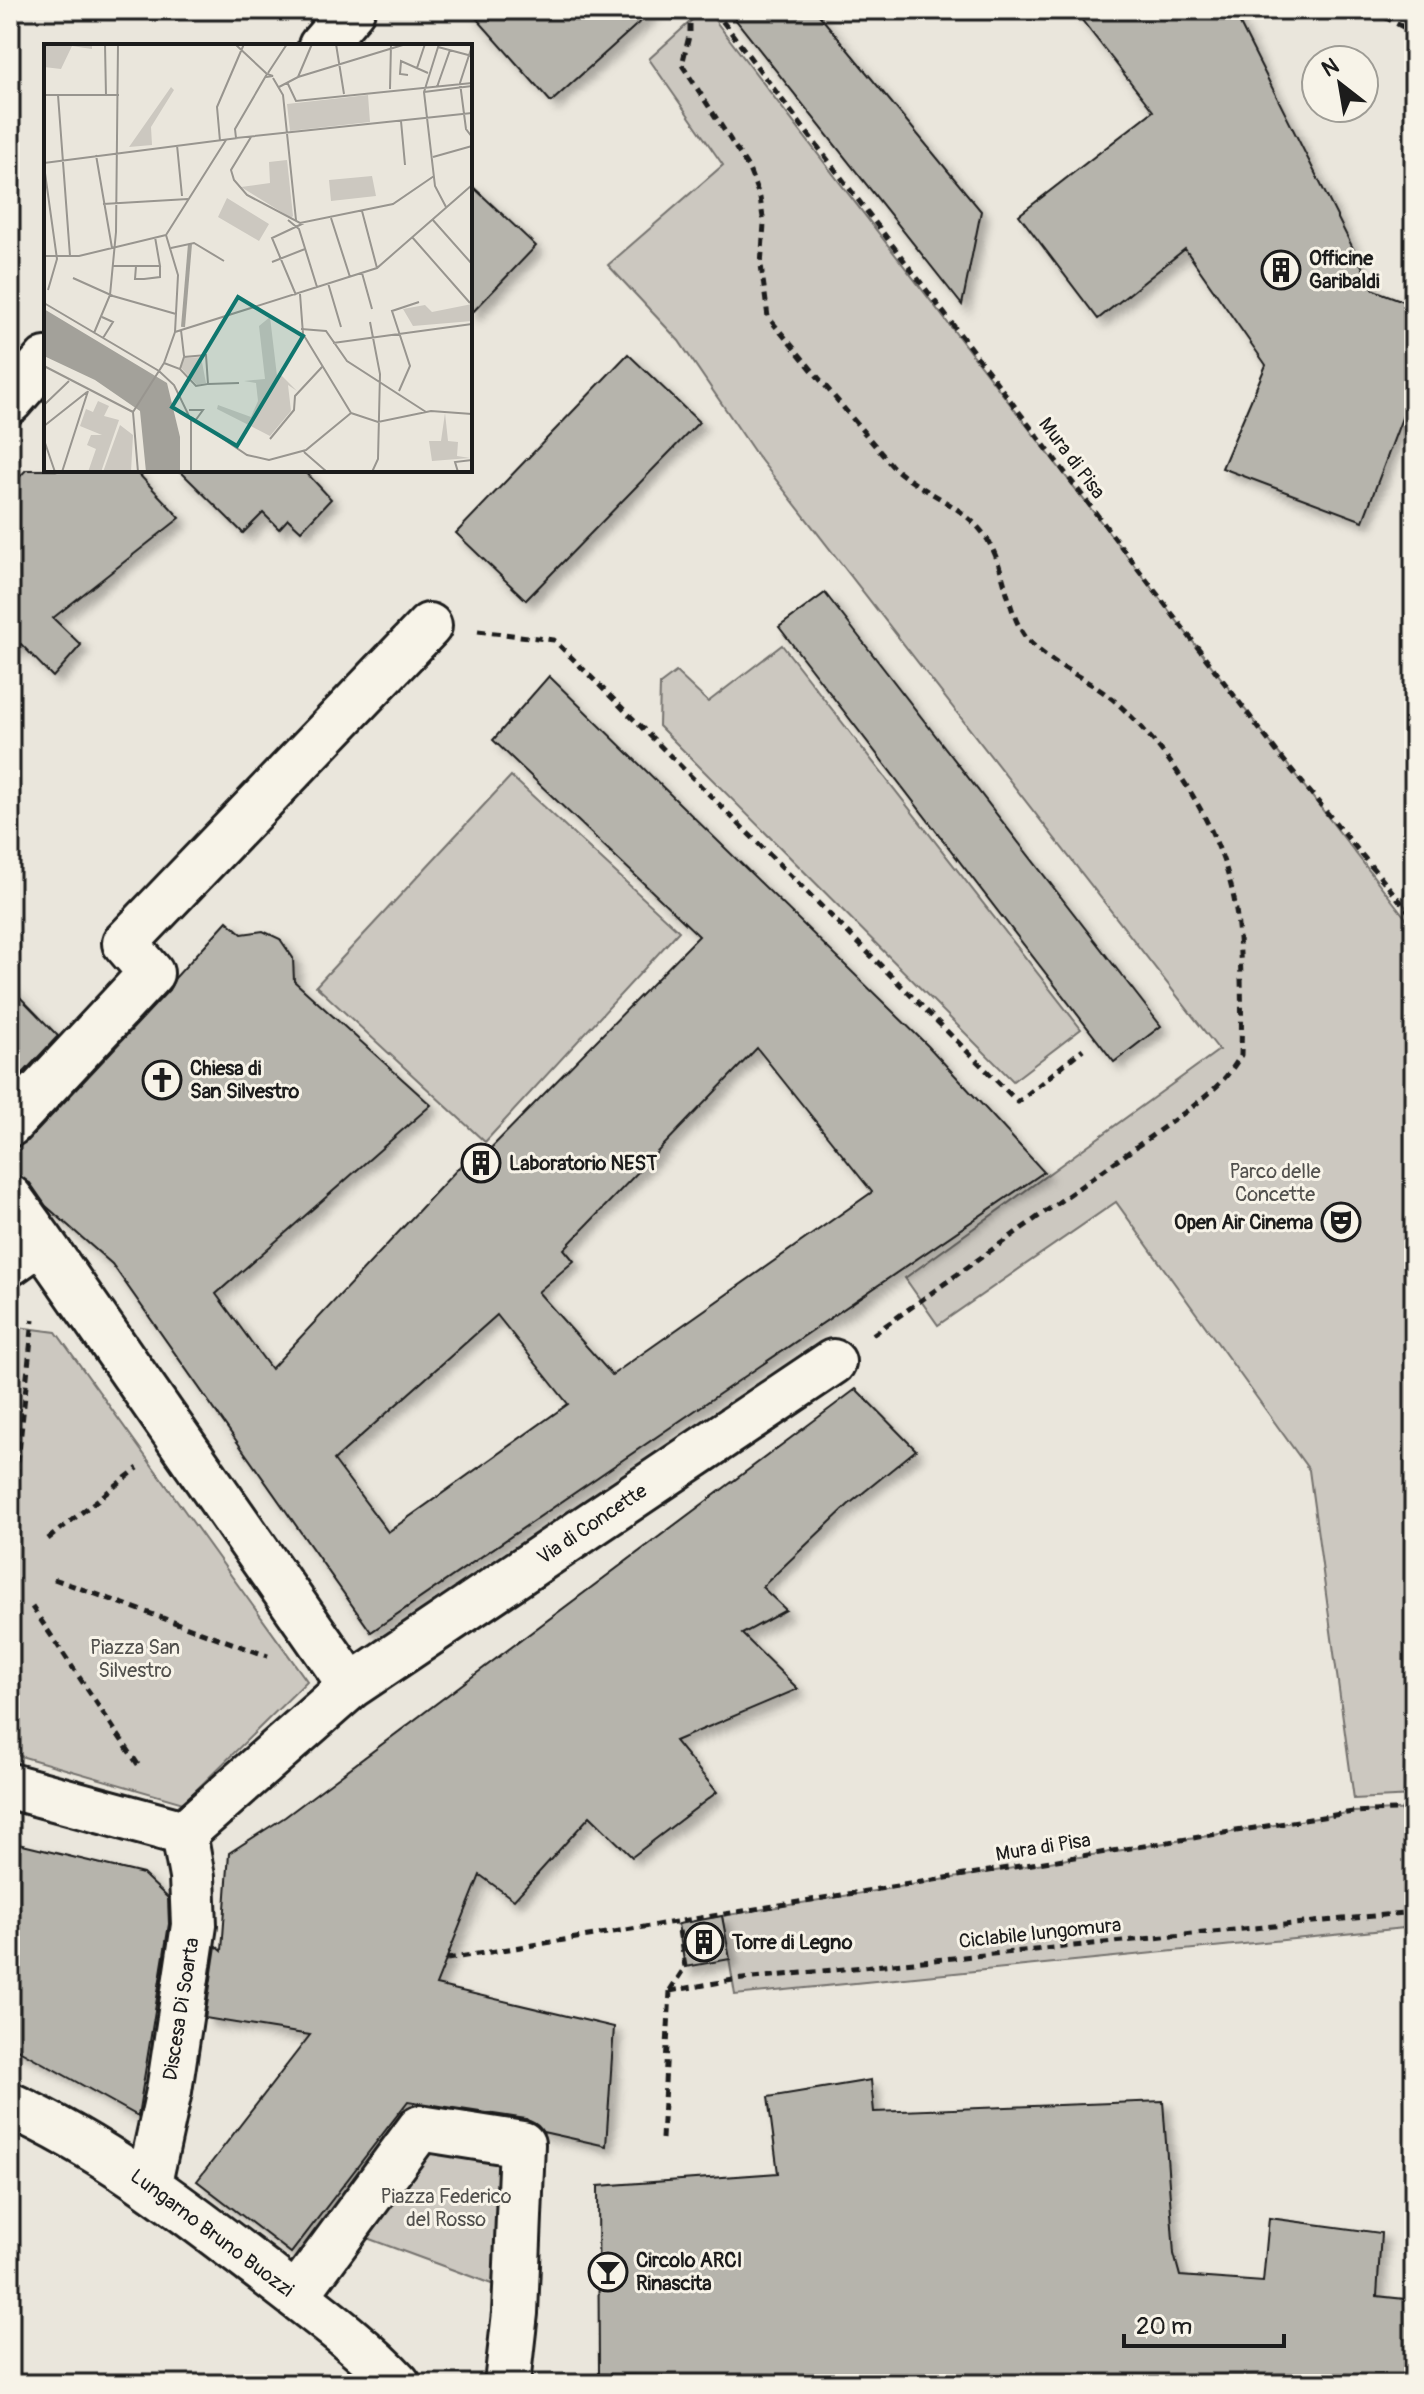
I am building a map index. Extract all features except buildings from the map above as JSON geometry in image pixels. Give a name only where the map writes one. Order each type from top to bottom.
[{"type":"street","points":[[323,44],[352,10]]},
{"type":"street","points":[[10,401],[44,362]]},
{"type":"street","points":[[10,1124],[151,973],[125,943],[198,863],[429,626]]},
{"type":"street","points":[[10,1198],[26,1252],[177,1436],[351,1686],[184,1833],[10,1786]]},
{"type":"street","name":"Via di Concette","points":[[351,1686],[833,1362]]},
{"type":"street","name":"Discesa Di Soarta","points":[[149,2183],[169,2091],[194,1925],[192,1877],[184,1833]]},
{"type":"street","name":"Lungarno Bruno Buozzi","points":[[10,2105],[99,2151],[149,2183],[408,2382]]},
{"type":"street","points":[[296,2296],[420,2128],[522,2144],[515,2313],[507,2384]]},
{"type":"path","points":[[690,10],[690,32],[682,65],[748,167],[760,198],[764,224],[761,265],[768,317],[892,466],[909,482],[952,504],[976,524],[991,545],[1018,622],[1030,642],[1115,702],[1155,744],[1190,793],[1216,842],[1235,904],[1241,1055],[1231,1072],[1210,1093],[922,1302],[833,1362]]},
{"type":"path","name":"Mura di Pisa","points":[[714,10],[1277,752],[1414,918]]},
{"type":"path","points":[[1372,10],[1414,33]]},
{"type":"path","points":[[429,626],[554,640],[1018,1102],[1083,1049]]},
{"type":"path","points":[[12,1518],[33,1318]]},
{"type":"path","points":[[48,1539],[177,1436]]},
{"type":"path","points":[[54,1579],[277,1660]]},
{"type":"path","points":[[32,1607],[142,1770]]},
{"type":"path","name":"Mura di Pisa","points":[[447,1959],[678,1924],[1353,1812],[1414,1809]]},
{"type":"path","name":"Ciclabile lungomura","points":[[670,1991],[733,1980],[1414,1912]]},
{"type":"path","points":[[662,2139],[670,1991],[685,1967],[678,1924]]},
{"type":"green space","name":"Parco delle Concette","points":[[703,10],[707,10],[1414,929],[1414,1796],[1354,1799],[1309,1470],[1116,1202],[938,1325],[905,1278],[1219,1050],[756,454],[679,341],[608,265],[723,165],[649,59]]},
{"type":"green space","points":[[782,645],[1081,1029],[1013,1081],[659,726],[660,684],[676,672],[708,702]]},
{"type":"green space","points":[[511,776],[679,931],[485,1142],[316,986]]},
{"type":"green space","points":[[1414,848],[1414,918],[1402,902]]},
{"type":"green space","name":"Piazza San Silvestro","points":[[10,1326],[56,1332],[307,1681],[183,1803],[10,1753]]},
{"type":"green space","points":[[1414,1809],[1414,1927],[735,1995],[722,1916],[1353,1812]]},
{"type":"green space","name":"Piazza Federico del Rosso","points":[[424,2141],[506,2156],[497,2286],[356,2234]]},
{"type":"place","name":"Officine Garibaldi","points":[[1281,270]]},
{"type":"place","name":"Chiesa di San Silvestro","points":[[162,1080]]},
{"type":"place","name":"Laboratorio NEST","points":[[481,1163]]},
{"type":"place","name":"Open Air Cinema","points":[[1341,1222]]},
{"type":"place","name":"Torre di Legno","points":[[704,1942]]},
{"type":"place","name":"Circolo ARCI Rinascita","points":[[608,2272]]}]
